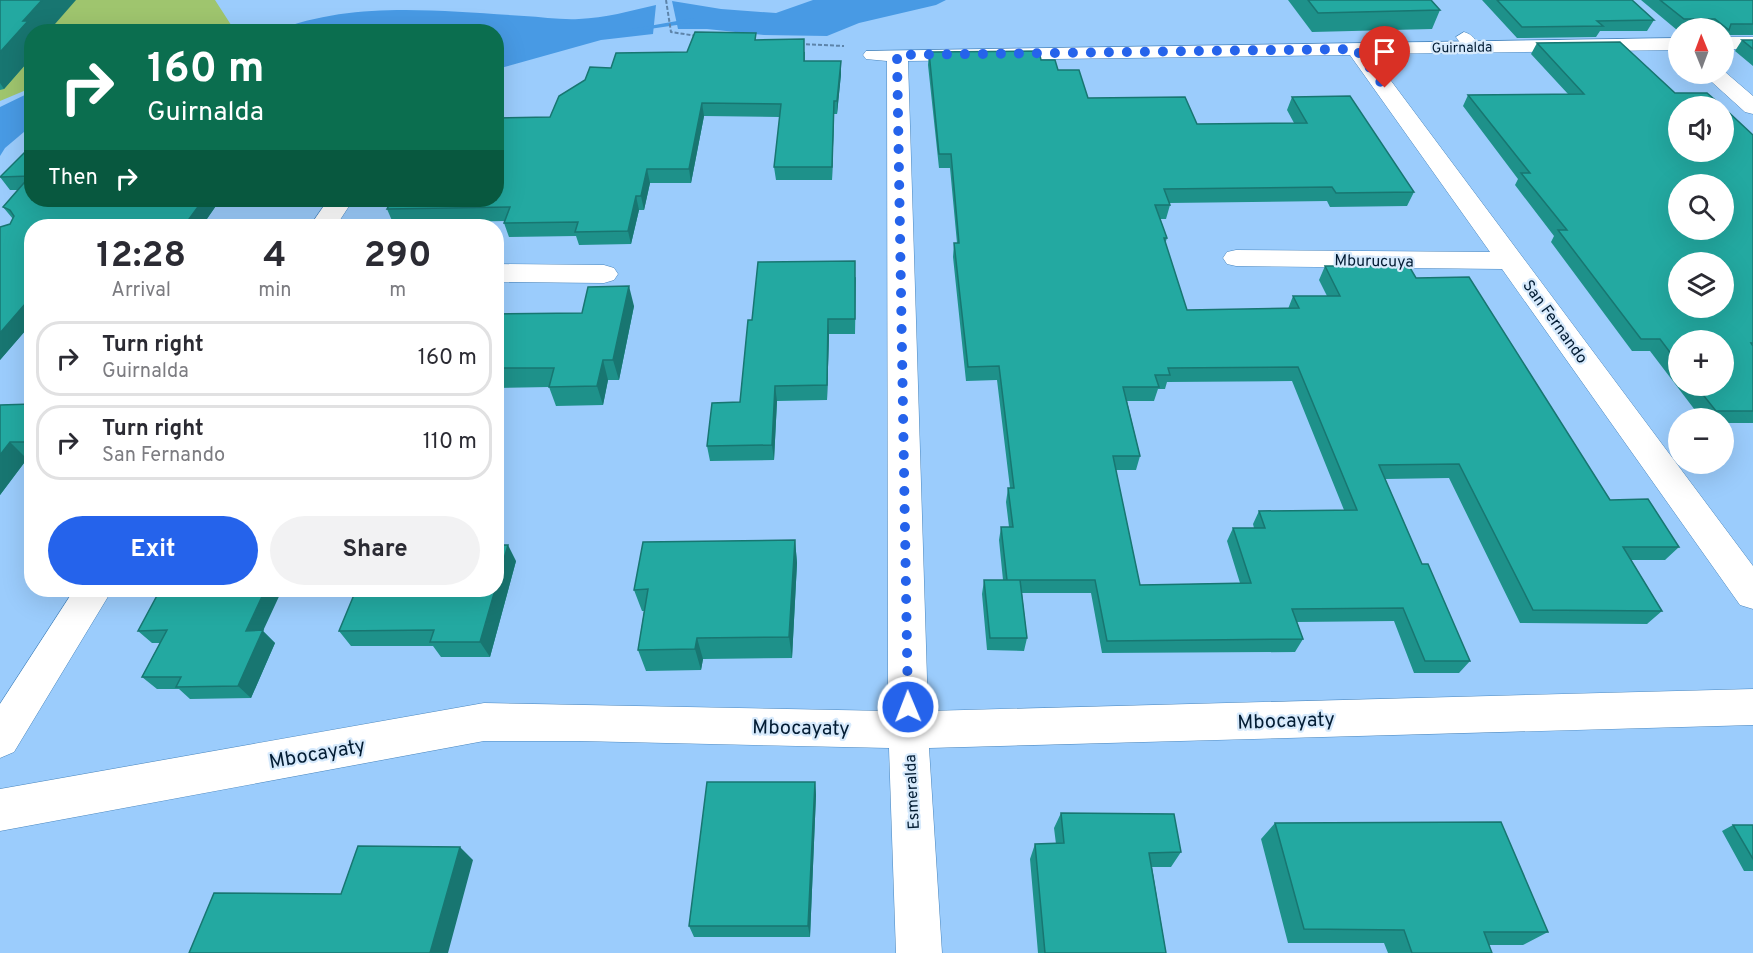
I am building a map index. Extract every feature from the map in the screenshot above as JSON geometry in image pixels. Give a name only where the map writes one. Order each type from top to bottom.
[{"type":"street","points":[[1652,22],[1668,36]]},
{"type":"street","name":"Guirnalda","points":[[885,55],[1356,49],[1468,42],[1668,44]]},
{"type":"street","points":[[1734,44],[1753,43]]},
{"type":"street","name":"San Fernando","points":[[1356,49],[1513,261],[1753,594]]},
{"type":"street","name":"Esmeralda","points":[[885,55],[908,730],[919,953]]},
{"type":"street","points":[[1726,84],[1753,107]]},
{"type":"street","name":"Mburucuya","points":[[1236,258],[1513,261]]},
{"type":"street","points":[[504,273],[604,274]]},
{"type":"street","points":[[0,739],[90,597]]},
{"type":"street","name":"Mbocayaty","points":[[0,810],[484,722],[908,730],[1753,707]]},
{"type":"path","points":[[666,0],[671,32],[704,37]]},
{"type":"path","points":[[798,44],[849,46],[885,55]]},
{"type":"green space","points":[[0,0],[215,0],[230,24],[24,24],[24,91],[0,101]]},
{"type":"water","points":[[813,0],[946,0],[936,5],[859,23],[827,36],[764,35],[707,29],[678,29],[672,1],[721,9],[776,13]]},
{"type":"water","points":[[656,5],[653,34],[601,40],[504,67],[504,24],[296,24],[335,15],[398,10],[558,19],[608,16]]},
{"type":"water","points":[[24,95],[24,132],[5,148],[0,156],[0,107]]},
{"type":"building","points":[[0,0],[42,0],[23,21],[28,21],[0,52]]},
{"type":"building","points":[[1308,0],[1431,0],[1440,10],[1318,13]]},
{"type":"building","points":[[1497,0],[1632,0],[1654,20],[1597,21],[1603,26],[1522,27]]},
{"type":"building","points":[[1660,0],[1753,0],[1753,24],[1734,24],[1734,18],[1683,18]]},
{"type":"building","points":[[695,32],[756,33],[755,40],[804,39],[804,61],[841,61],[837,101],[834,101],[832,167],[774,167],[781,104],[702,103],[689,169],[647,169],[641,196],[636,196],[628,231],[575,232],[578,222],[504,223],[510,207],[387,209],[388,207],[504,207],[504,118],[550,117],[559,96],[585,80],[590,67],[611,68],[616,53],[687,52]]},
{"type":"building","points":[[1742,40],[1753,40],[1753,49]]},
{"type":"building","points":[[1620,42],[1675,93],[1707,93],[1710,96],[1668,96],[1668,162],[1734,162],[1734,117],[1753,135],[1753,343],[1751,343],[1753,346],[1753,411],[1714,408],[1704,396],[1734,396],[1734,330],[1668,330],[1668,350],[1660,339],[1641,339],[1558,230],[1567,230],[1521,173],[1530,173],[1468,95],[1584,94],[1537,43]]},
{"type":"building","points":[[1039,51],[1041,60],[1055,60],[1058,70],[1079,70],[1088,98],[1185,97],[1197,124],[1307,123],[1292,97],[1350,96],[1414,192],[1336,193],[1332,187],[1164,189],[1170,205],[1155,205],[1167,238],[1164,238],[1187,310],[1299,308],[1293,296],[1340,296],[1325,266],[1409,266],[1416,278],[1469,277],[1610,500],[1648,499],[1679,547],[1623,547],[1662,611],[1533,610],[1459,464],[1379,465],[1422,564],[1428,564],[1470,661],[1425,661],[1403,608],[1292,609],[1303,639],[1107,641],[1095,580],[1007,580],[1001,527],[1013,527],[1008,488],[1014,488],[999,366],[968,367],[954,243],[959,243],[951,154],[939,154],[929,52]],"holes":[[[1298,367],[1357,510],[1259,511],[1265,528],[1233,528],[1251,583],[1140,585],[1113,456],[1140,456],[1123,387],[1159,387],[1155,375],[1170,375],[1168,368]]]},
{"type":"building","points":[[24,153],[24,176],[0,177]]},
{"type":"building","points":[[24,183],[24,207],[198,207],[189,219],[24,219],[24,305],[0,333],[0,227],[10,224],[14,216],[10,210],[3,207]]},
{"type":"building","points":[[855,261],[855,319],[828,319],[827,385],[775,386],[772,445],[707,446],[712,403],[740,402],[748,320],[752,320],[758,262]]},
{"type":"building","points":[[629,286],[613,360],[603,360],[597,386],[549,387],[554,368],[504,368],[504,314],[582,313],[588,287]]},
{"type":"building","points":[[24,404],[24,442],[10,442],[0,455],[0,405]]},
{"type":"building","points":[[795,540],[789,637],[697,638],[695,649],[638,650],[648,589],[634,590],[643,542]]},
{"type":"building","points":[[504,545],[508,545],[504,559]]},
{"type":"building","points":[[984,580],[1020,580],[1027,638],[990,638]]},
{"type":"building","points":[[156,597],[262,597],[246,631],[263,630],[238,686],[176,687],[181,677],[142,677],[167,630],[138,631]]},
{"type":"building","points":[[353,597],[493,597],[480,642],[430,642],[434,630],[339,631]]},
{"type":"building","points":[[707,782],[815,782],[808,926],[689,926]]},
{"type":"building","points":[[1061,813],[1174,814],[1181,852],[1149,853],[1166,953],[1045,953],[1035,844],[1064,843]]},
{"type":"building","points":[[1501,822],[1548,932],[1484,932],[1492,953],[1412,953],[1404,930],[1304,929],[1275,823]]},
{"type":"building","points":[[1733,825],[1753,825],[1753,859]]},
{"type":"building","points":[[358,846],[460,847],[430,953],[189,953],[214,893],[341,894]]},
{"type":"waterway","points":[[636,29],[694,20]]},
{"type":"route","points":[[908,707],[897,55],[1356,49],[1385,88]]}]
